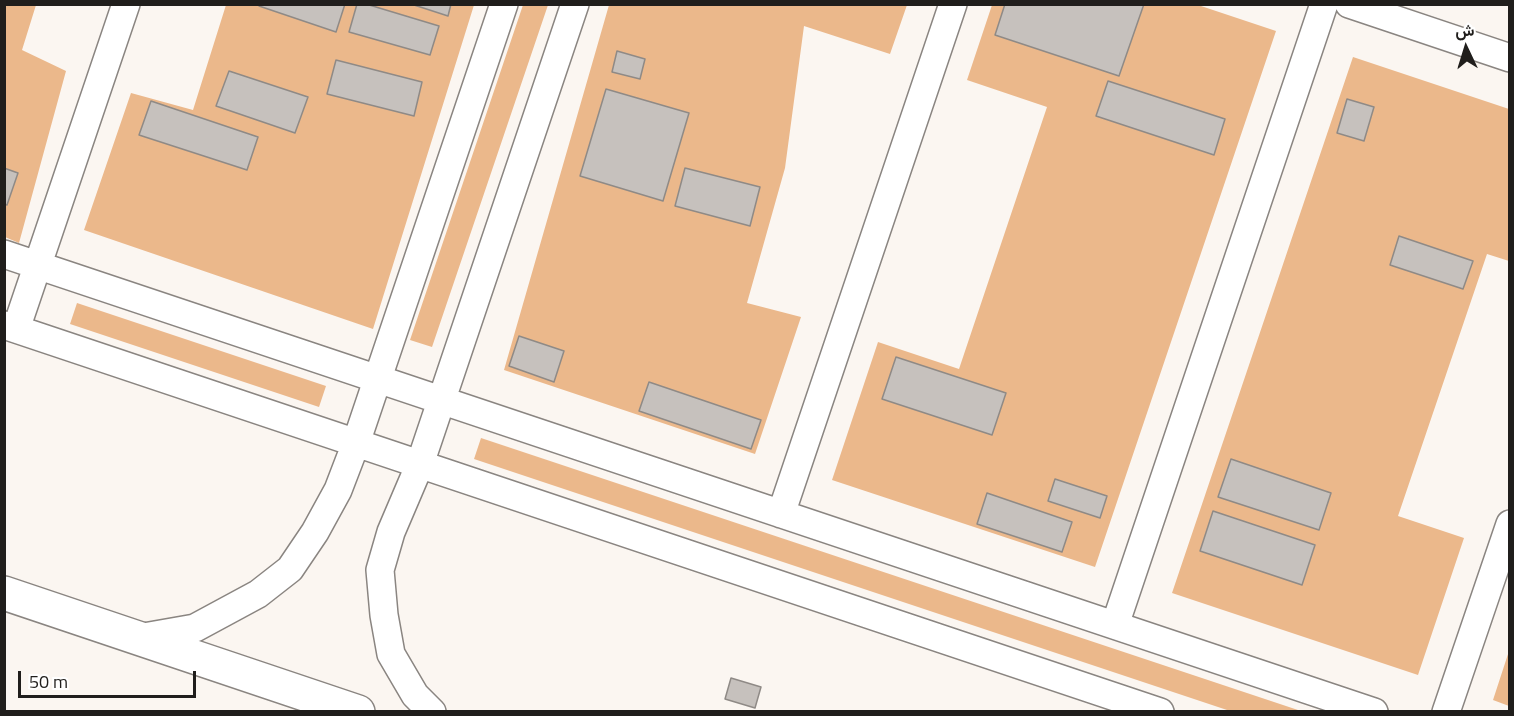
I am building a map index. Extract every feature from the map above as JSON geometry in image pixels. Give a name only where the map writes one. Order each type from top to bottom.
[{"type":"main road","points":[[4,593],[358,711]]},
{"type":"street","points":[[126,4],[38,265],[10,327],[1160,711]]},
{"type":"street","points":[[138,638],[195,628],[258,594],[290,569],[315,532],[338,490],[356,443],[504,4]]},
{"type":"street","points":[[432,711],[415,695],[391,654],[384,615],[380,570],[391,532],[420,464],[575,4]]},
{"type":"street","points":[[782,514],[953,4]]},
{"type":"street","points":[[1115,625],[1324,4]]},
{"type":"street","points":[[1349,4],[1509,58]]},
{"type":"street","points":[[4,254],[1374,711]]},
{"type":"street","points":[[1446,711],[1509,524]]},
{"type":"shaded area","points":[[4,5],[36,5],[22,50],[66,71],[19,243],[5,237]]},
{"type":"shaded area","points":[[226,5],[474,5],[373,329],[84,230],[131,93],[193,110]]},
{"type":"shaded area","points":[[523,5],[548,5],[432,347],[410,340]]},
{"type":"shaded area","points":[[609,5],[907,5],[890,54],[804,26],[785,168],[747,303],[801,317],[755,454],[504,370]]},
{"type":"shaded area","points":[[992,5],[1198,5],[1276,31],[1095,567],[832,480],[878,342],[959,369],[1047,107],[967,80]]},
{"type":"shaded area","points":[[1353,57],[1509,109],[1509,261],[1487,254],[1398,516],[1464,538],[1418,675],[1172,593]]},
{"type":"shaded area","points":[[77,303],[326,386],[319,407],[70,324]]},
{"type":"shaded area","points":[[481,438],[1301,711],[1230,711],[474,459]]},
{"type":"shaded area","points":[[1509,651],[1509,706],[1493,700]]},
{"type":"building","points":[[260,4],[345,4],[336,32],[259,6]]},
{"type":"building","points":[[357,4],[366,4],[439,26],[430,55],[349,32]]},
{"type":"building","points":[[411,4],[451,4],[448,16]]},
{"type":"building","points":[[1005,4],[1144,4],[1119,76],[995,35]]},
{"type":"building","points":[[617,51],[645,59],[640,79],[612,72]]},
{"type":"building","points":[[336,60],[422,82],[414,116],[327,94]]},
{"type":"building","points":[[229,71],[308,97],[295,133],[216,106]]},
{"type":"building","points":[[1108,81],[1225,119],[1214,155],[1096,116]]},
{"type":"building","points":[[606,89],[689,113],[663,201],[580,176]]},
{"type":"building","points":[[1347,99],[1374,107],[1364,141],[1337,133]]},
{"type":"building","points":[[151,101],[258,137],[247,170],[139,135]]},
{"type":"building","points":[[4,168],[18,173],[7,205],[4,204]]},
{"type":"building","points":[[685,168],[760,187],[750,226],[675,206]]},
{"type":"building","points":[[1399,236],[1473,261],[1463,289],[1390,265]]},
{"type":"building","points":[[519,336],[564,351],[554,382],[509,366]]},
{"type":"building","points":[[896,357],[1006,393],[992,435],[882,399]]},
{"type":"building","points":[[649,382],[761,420],[751,449],[639,411]]},
{"type":"building","points":[[1231,459],[1331,493],[1319,530],[1218,497]]},
{"type":"building","points":[[1055,479],[1107,496],[1100,518],[1048,501]]},
{"type":"building","points":[[987,493],[1072,522],[1062,552],[977,524]]},
{"type":"building","points":[[1213,511],[1315,545],[1302,585],[1200,551]]},
{"type":"building","points":[[731,678],[761,687],[755,708],[725,699]]}]
